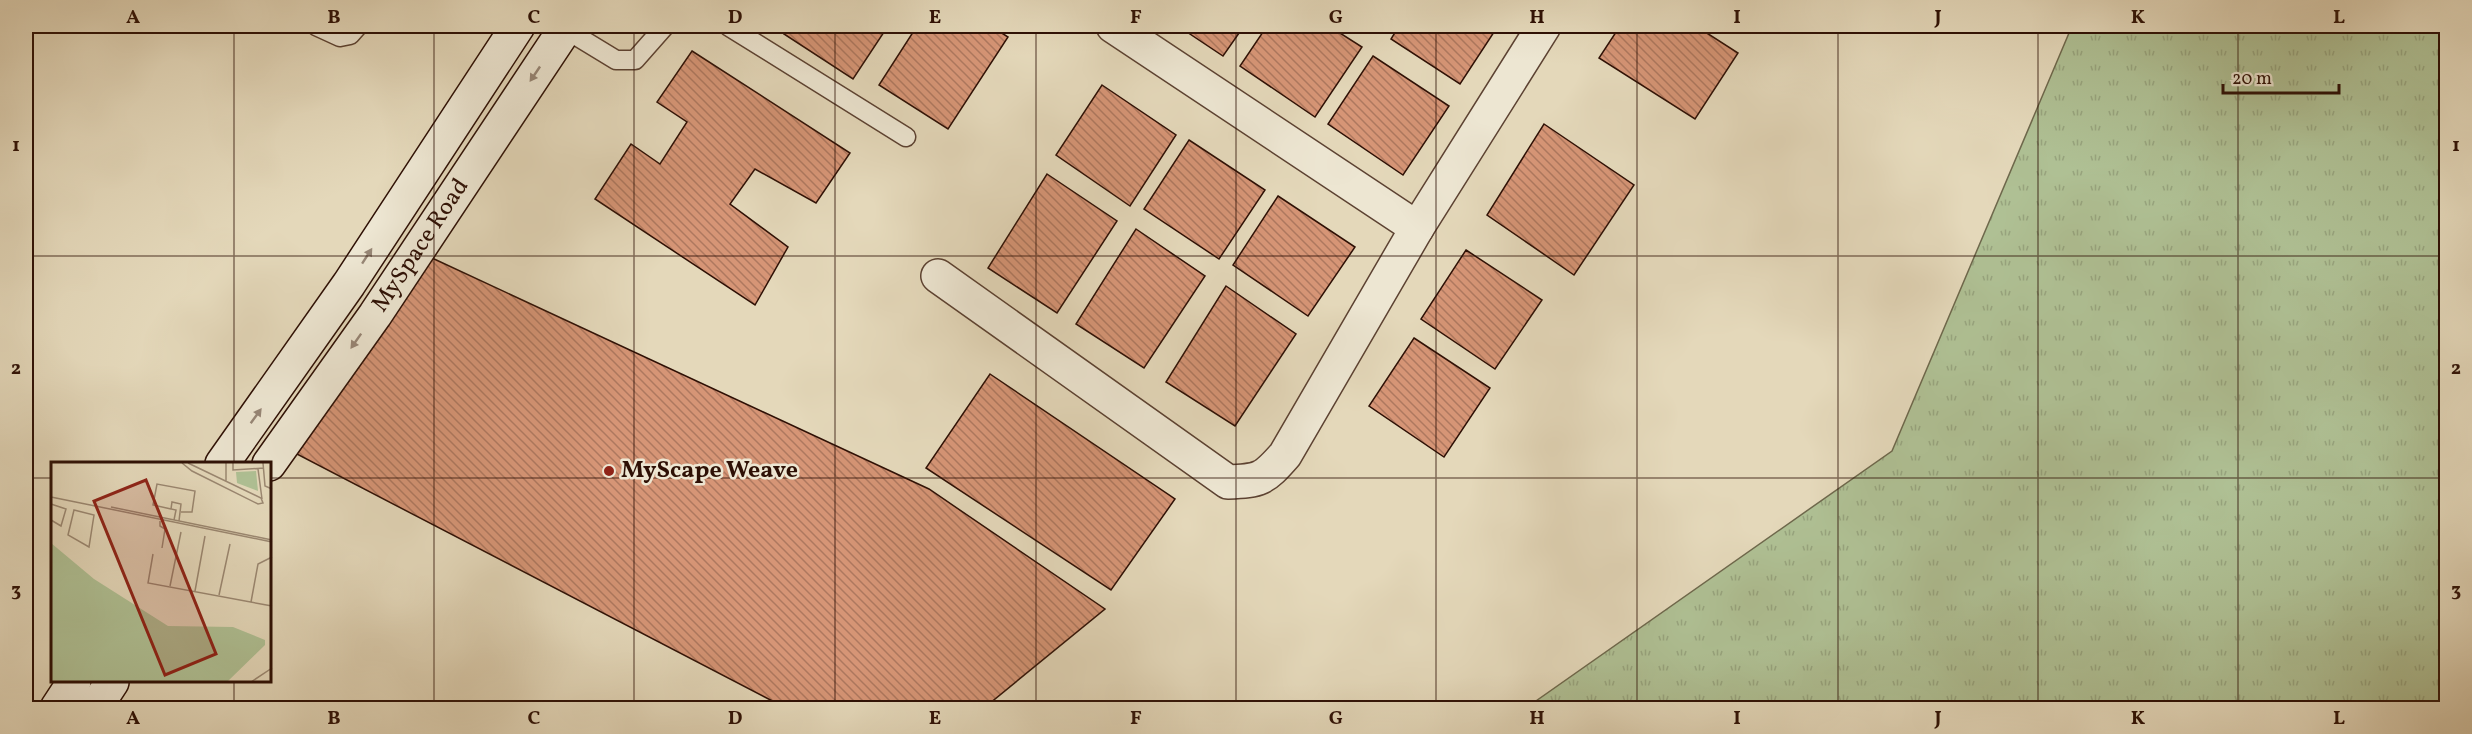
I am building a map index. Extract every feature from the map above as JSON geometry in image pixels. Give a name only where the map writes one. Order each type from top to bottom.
[{"type":"street","name":"MySpace Road","points":[[223,462],[349,284],[518,26]]},
{"type":"street","points":[[1113,26],[1417,228]]},
{"type":"street","points":[[938,276],[1228,482],[1247,481],[1267,476],[1285,455],[1417,228],[1544,26]]},
{"type":"street","name":"MySpace Road","points":[[270,462],[375,315],[566,27]]},
{"type":"street","points":[[57,708],[73,683]]},
{"type":"street","points":[[95,708],[111,683]]},
{"type":"lane","points":[[316,26],[340,37],[350,35],[358,26]]},
{"type":"lane","points":[[566,27],[616,60],[635,60],[665,26]]},
{"type":"lane","points":[[728,26],[906,137]]},
{"type":"green space","points":[[2072,26],[2446,26],[2446,708],[1526,708],[1892,451]]},
{"type":"building","points":[[790,26],[888,26],[853,79],[784,34]]},
{"type":"building","points":[[917,26],[991,26],[1008,37],[948,129],[879,85]]},
{"type":"building","points":[[1178,26],[1244,26],[1223,56]]},
{"type":"building","points":[[1267,26],[1329,26],[1362,47],[1315,117],[1240,66]]},
{"type":"building","points":[[1399,26],[1498,26],[1460,84],[1391,39]]},
{"type":"building","points":[[1620,26],[1696,26],[1738,53],[1695,119],[1599,58]]},
{"type":"building","points":[[692,51],[850,153],[816,203],[755,169],[730,204],[788,247],[755,305],[595,199],[631,144],[660,164],[687,122],[657,102]]},
{"type":"building","points":[[1373,56],[1449,106],[1403,175],[1328,124]]},
{"type":"building","points":[[1102,85],[1176,135],[1130,206],[1056,155]]},
{"type":"building","points":[[1544,124],[1634,185],[1574,275],[1487,215]]},
{"type":"building","points":[[1189,140],[1265,190],[1219,259],[1144,209]]},
{"type":"building","points":[[1047,174],[1117,221],[1057,313],[988,268]]},
{"type":"building","points":[[1278,196],[1355,247],[1308,316],[1233,265]]},
{"type":"building","points":[[1136,229],[1205,276],[1144,368],[1076,324]]},
{"type":"building","points":[[1466,250],[1542,300],[1495,369],[1421,319]]},
{"type":"building","name":"MyScape Weave","points":[[432,258],[929,489],[1105,609],[984,708],[786,708],[293,452]]},
{"type":"building","points":[[1226,286],[1296,334],[1235,426],[1166,382]]},
{"type":"building","points":[[1414,338],[1490,388],[1444,457],[1369,406]]},
{"type":"building","points":[[990,374],[1175,499],[1111,590],[926,468]]},
{"type":"place","name":"MyScape Weave","points":[[609,471]]}]
